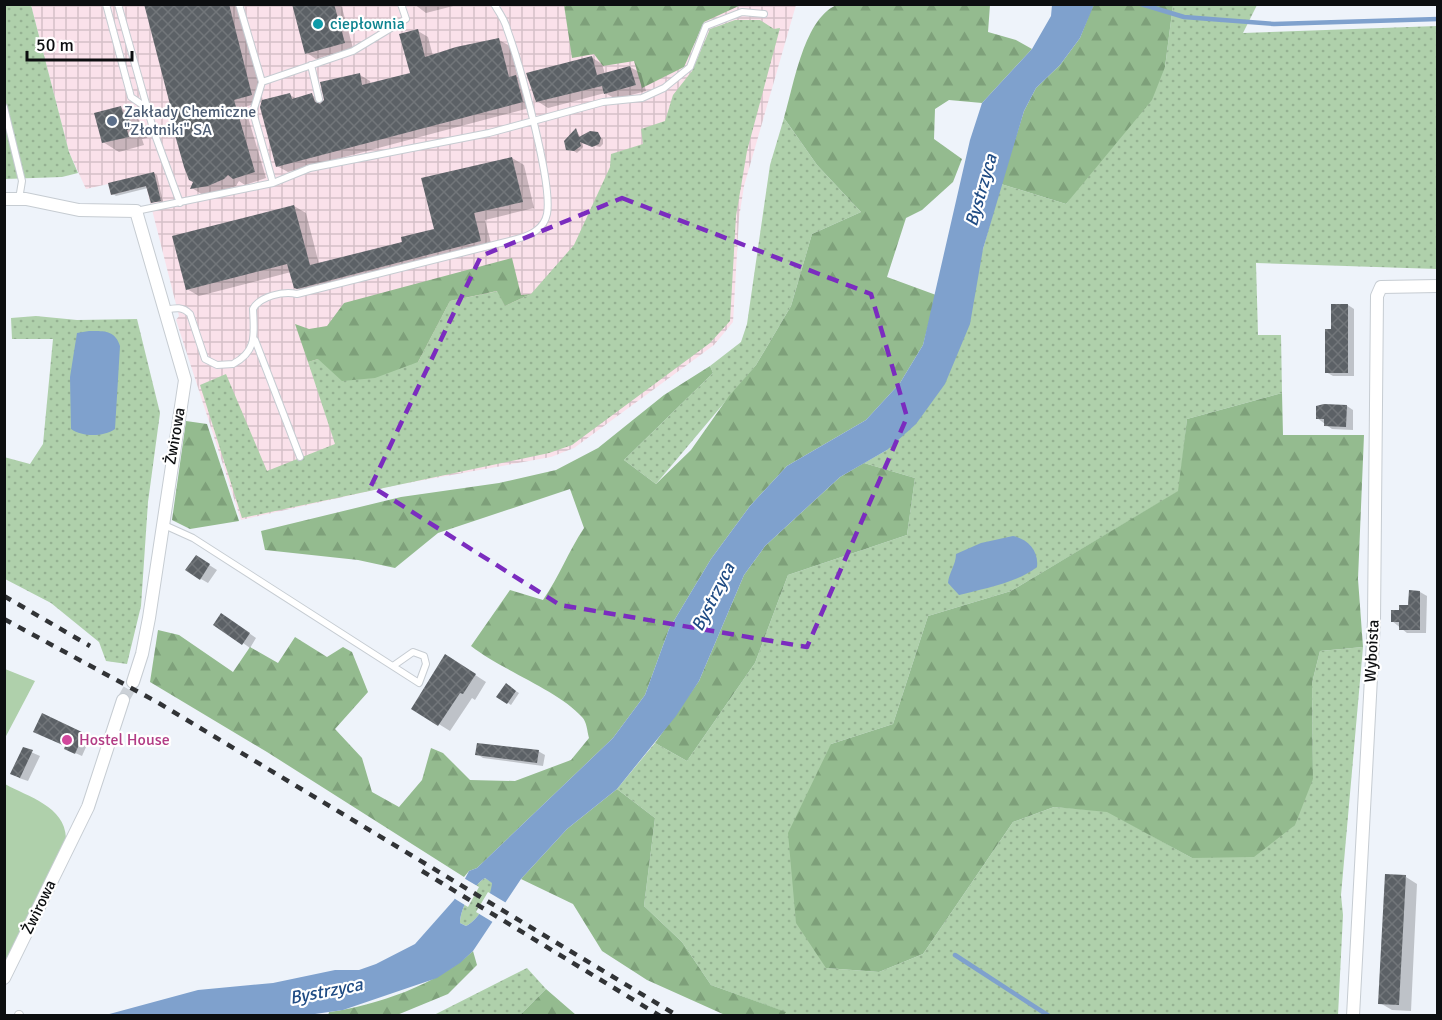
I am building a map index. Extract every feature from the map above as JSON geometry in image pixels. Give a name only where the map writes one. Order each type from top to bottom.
[{"type":"street","points":[[4,199],[19,199],[79,210],[136,211]]},
{"type":"street","name":"Żwirowa","points":[[133,682],[142,654],[185,380],[136,211]]},
{"type":"street","name":"Wyboista","points":[[1353,1016],[1374,621],[1377,296],[1381,287],[1437,286]]},
{"type":"street","name":"Żwirowa","points":[[4,978],[88,807],[123,700]]},
{"type":"lane","points":[[106,4],[131,97],[147,108]]},
{"type":"lane","points":[[118,4],[147,108],[180,203]]},
{"type":"lane","points":[[239,4],[261,82],[253,112],[273,183]]},
{"type":"lane","points":[[261,82],[353,51],[406,19],[401,4]]},
{"type":"lane","points":[[300,457],[255,340],[253,309],[261,301],[286,292],[297,294],[380,275],[517,239],[536,231],[543,224],[547,203],[532,121],[507,26],[494,4]]},
{"type":"lane","points":[[136,211],[273,183],[310,168],[407,150],[603,102],[642,98],[664,88],[690,67],[706,26],[742,12],[764,14]]},
{"type":"lane","points":[[311,65],[320,99]]},
{"type":"lane","points":[[4,107],[22,181],[19,199]]},
{"type":"lane","points":[[165,310],[185,309],[190,314],[205,359],[217,365],[226,366],[241,361],[255,340]]},
{"type":"lane","points":[[162,524],[193,538],[393,666],[419,682],[426,664],[424,656],[413,652],[403,656],[393,666]]},
{"type":"highlighted area","points":[[622,198],[871,294],[907,417],[807,647],[560,605],[371,486],[481,256]]},
{"type":"shaded area","name":"Zakłady Chemiczne \"Złotniki\" SA","points":[[31,5],[796,5],[744,186],[739,218],[733,322],[714,345],[574,448],[551,457],[396,485],[241,520],[176,320],[179,316],[146,186],[111,195],[108,184],[86,189],[69,152]]},
{"type":"green space","points":[[564,4],[741,5],[704,22],[684,67],[642,88],[634,61],[603,66],[594,54],[572,58]]},
{"type":"green space","points":[[839,4],[990,5],[988,32],[1016,40],[1032,49],[982,103],[949,100],[935,109],[934,139],[962,159],[953,182],[922,210],[906,218],[887,277],[936,295],[923,345],[900,383],[866,420],[787,466],[750,506],[711,559],[669,629],[645,695],[613,738],[477,868],[469,871],[464,877],[267,752],[150,682],[158,630],[179,635],[233,672],[250,647],[278,663],[295,637],[327,657],[343,647],[352,652],[368,692],[335,729],[362,758],[372,792],[399,807],[422,780],[431,748],[443,753],[470,780],[515,781],[571,760],[589,738],[584,719],[559,698],[471,646],[510,590],[543,600],[549,591],[584,528],[570,489],[438,533],[395,568],[358,560],[265,550],[261,531],[401,497],[499,483],[556,470],[598,448],[664,395],[710,366],[713,373],[624,460],[656,484],[691,450],[729,396],[756,365],[791,306],[812,234],[861,212],[817,165],[784,118],[802,53],[809,37],[817,22],[827,11]]},
{"type":"green space","points":[[5,5],[31,5],[69,152],[78,173],[62,177],[5,179]]},
{"type":"green space","points":[[1093,5],[1173,5],[1165,67],[1152,100],[1066,204],[1001,184],[1024,111],[1036,88],[1060,65],[1080,38]]},
{"type":"green space","points":[[1173,5],[1257,5],[1243,33],[1437,26],[1437,269],[1256,263],[1258,335],[1281,335],[1282,393],[1187,419],[1179,491],[1011,591],[928,616],[893,724],[831,744],[826,968],[879,972],[923,954],[1013,822],[1054,807],[1107,811],[1192,858],[1313,779],[1312,683],[1320,651],[1363,647],[1341,895],[1343,915],[1338,1015],[784,1015],[785,1012],[711,985],[682,942],[644,906],[655,818],[617,789],[655,743],[687,761],[755,663],[788,575],[907,535],[915,478],[864,463],[887,450],[983,249],[1001,184],[1066,204],[1165,67]]},
{"type":"green space","points":[[735,20],[760,20],[774,29],[780,28],[747,151],[736,216],[730,321],[710,343],[572,445],[549,453],[242,518],[200,385],[226,374],[267,471],[335,444],[308,362],[318,359],[418,362],[450,301],[498,291],[505,306],[531,294],[574,245],[610,167],[611,154],[643,144],[641,129],[665,121],[673,95],[692,71],[710,29]]},
{"type":"green space","points":[[784,118],[817,165],[861,212],[812,234],[791,306],[756,365],[656,484],[624,460],[713,373],[710,366],[741,342],[747,324],[770,165]]},
{"type":"green space","points":[[512,258],[521,295],[531,294],[505,306],[497,291],[450,301],[418,362],[375,378],[342,381],[318,359],[308,362],[295,324],[309,329],[327,326],[344,303]]},
{"type":"green space","points":[[36,316],[77,320],[137,319],[160,413],[148,502],[141,606],[127,664],[106,661],[99,642],[51,603],[5,579],[4,457],[30,464],[43,444],[53,339],[12,339],[11,318]]},
{"type":"green space","points":[[1282,393],[1283,435],[1364,435],[1358,579],[1363,647],[1320,651],[1312,683],[1313,779],[1295,825],[1254,857],[1192,858],[1107,812],[1054,807],[1013,822],[923,954],[879,972],[826,968],[796,923],[788,833],[831,744],[893,724],[928,616],[1011,591],[1178,491],[1187,419]]},
{"type":"green space","points":[[186,421],[207,424],[239,521],[190,529],[172,520]]},
{"type":"green space","points":[[864,463],[915,478],[907,535],[788,575],[755,663],[687,761],[655,743],[699,681],[744,575],[765,546],[840,477]]},
{"type":"green space","points":[[5,669],[35,681],[5,738]]},
{"type":"green space","points":[[5,784],[52,810],[64,827],[66,838],[5,964]]},
{"type":"green space","points":[[617,789],[655,818],[644,906],[682,942],[711,985],[786,1012],[784,1015],[725,1015],[647,980],[602,951],[573,904],[521,879],[567,829]]},
{"type":"green space","points":[[485,878],[493,883],[490,895],[480,913],[466,926],[460,923],[465,904],[476,886]]},
{"type":"green space","points":[[473,951],[477,965],[448,994],[397,1015],[328,1016],[329,1012],[366,1005],[406,992],[443,974]]},
{"type":"green space","points":[[527,968],[546,989],[520,1015],[432,1016]]},
{"type":"green space","points":[[546,989],[576,1015],[520,1015]]},
{"type":"water","name":"Bystrzyca","points":[[1052,5],[1093,5],[1080,38],[1060,65],[1036,88],[1024,111],[983,249],[970,324],[945,384],[916,424],[887,450],[840,477],[765,546],[744,575],[699,681],[676,716],[617,789],[567,829],[521,879],[473,951],[460,963],[437,978],[343,1010],[301,1016],[102,1016],[198,990],[273,983],[335,970],[359,970],[415,944],[454,900],[469,871],[477,868],[613,738],[645,695],[669,629],[711,559],[750,506],[787,466],[866,420],[900,383],[923,345],[970,140],[982,103],[1032,49],[1051,16]],"holes":[[[485,878],[492,883],[487,901],[480,913],[466,926],[460,923],[465,904],[476,886]]]},
{"type":"water","points":[[89,331],[112,334],[120,346],[115,429],[99,435],[81,434],[71,429],[70,377],[77,333]]},
{"type":"water","points":[[1013,536],[1028,543],[1036,556],[1037,567],[1010,581],[959,595],[948,583],[956,554],[981,543]]},
{"type":"pier","points":[[462,877],[479,887],[468,907],[452,897]]},
{"type":"pier","points":[[488,892],[508,904],[496,924],[476,912]]},
{"type":"building","points":[[144,4],[229,4],[252,95],[234,100],[255,172],[233,179],[228,175],[208,186],[190,189],[193,182],[189,180],[184,167],[173,128],[175,124]]},
{"type":"building","name":"ciepłownia","points":[[292,4],[334,4],[345,43],[305,54]]},
{"type":"building","points":[[418,29],[425,57],[456,47],[499,38],[509,77],[516,75],[523,102],[276,167],[260,107],[262,100],[290,93],[292,99],[312,93],[315,102],[320,104],[324,100],[320,82],[360,73],[362,85],[410,73],[399,34]]},
{"type":"building","points":[[592,56],[597,75],[630,66],[636,85],[604,94],[602,86],[536,102],[526,73]]},
{"type":"building","points":[[121,106],[123,113],[127,112],[132,129],[127,130],[129,137],[102,143],[94,113]]},
{"type":"building","points":[[576,128],[579,137],[590,131],[598,132],[601,138],[599,144],[592,147],[580,142],[581,146],[574,151],[566,150],[564,141]]},
{"type":"building","points":[[512,157],[523,202],[474,213],[481,241],[297,289],[294,288],[287,264],[186,290],[172,236],[294,205],[310,265],[402,242],[401,237],[434,229],[421,178]]},
{"type":"building","points":[[154,172],[161,201],[151,203],[146,186],[111,195],[108,183]]},
{"type":"building","points":[[1331,304],[1348,304],[1348,373],[1325,373],[1325,329],[1331,329]]},
{"type":"building","points":[[1347,405],[1346,427],[1324,426],[1324,419],[1316,419],[1316,406]]},
{"type":"building","points":[[196,555],[210,564],[200,580],[185,570]]},
{"type":"building","points":[[1409,590],[1420,591],[1420,630],[1399,630],[1399,622],[1391,622],[1391,610],[1399,610],[1399,605],[1408,605]]},
{"type":"building","points":[[221,613],[250,633],[242,645],[213,625]]},
{"type":"building","points":[[445,654],[476,674],[438,726],[411,709]]},
{"type":"building","points":[[506,683],[516,691],[507,704],[496,697]]},
{"type":"building","name":"Hostel House","points":[[42,713],[84,733],[75,754],[64,749],[65,746],[33,732]]},
{"type":"building","points":[[477,743],[539,750],[537,763],[475,755]]},
{"type":"building","points":[[23,747],[33,750],[20,778],[10,774]]},
{"type":"building","points":[[1385,874],[1406,875],[1399,1005],[1378,1004]]},
{"type":"waterway","points":[[1141,4],[1184,17],[1274,24],[1438,19]]},
{"type":"waterway","points":[[955,955],[1049,1016]]},
{"type":"tunnel","points":[[123,700],[133,682]]},
{"type":"railway","points":[[4,596],[90,646]]},
{"type":"railway","points":[[4,619],[157,702],[678,1016]]},
{"type":"railway","points":[[422,871],[660,1016]]},
{"type":"place","name":"ciepłownia","points":[[318,24]]},
{"type":"place","name":"Zakłady Chemiczne \"Złotniki\" SA","points":[[112,121]]},
{"type":"place","name":"Hostel House","points":[[67,740]]}]
